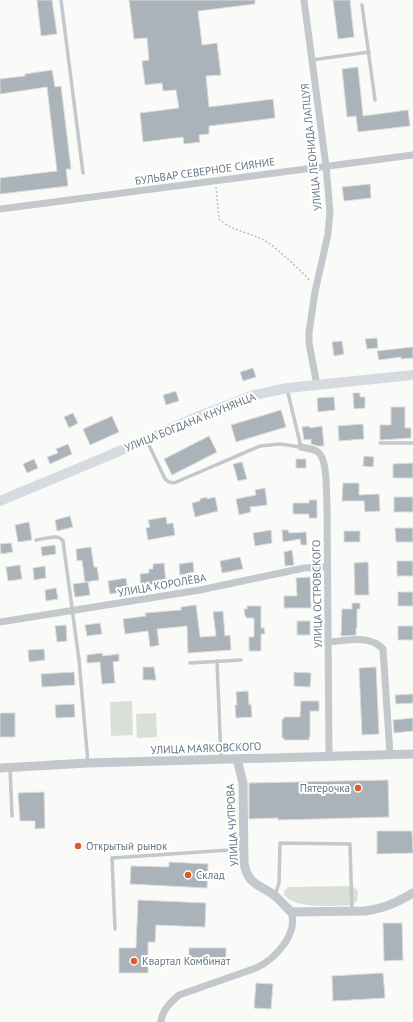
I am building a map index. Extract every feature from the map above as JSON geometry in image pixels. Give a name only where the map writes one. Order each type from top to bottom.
[{"type":"main road","name":"УЛИЦА БОГДАНА КНУНЯНЦА","points":[[0,501],[241,399],[268,391],[287,388],[413,375]]},
{"type":"street","name":"УЛИЦА ЛЕОНИДА ЛАПЦУЯ","points":[[304,0],[326,166],[330,212],[328,234],[309,332],[309,343],[317,385]]},
{"type":"street","name":"БУЛЬВАР СЕВЕРНОЕ СИЯНИЕ","points":[[0,209],[413,155]]},
{"type":"street","name":"УЛИЦА ОСТРОВСКОГО","points":[[300,447],[318,452],[322,458],[325,470],[329,756]]},
{"type":"street","name":"УЛИЦА КОРОЛЁВА","points":[[0,622],[200,590],[304,568],[327,566]]},
{"type":"street","points":[[328,642],[366,640],[379,644],[383,649],[390,754]]},
{"type":"street","name":"УЛИЦА МАЯКОВСКОГО","points":[[0,768],[88,763],[413,754]]},
{"type":"street","name":"УЛИЦА ЧУПРОВА","points":[[237,759],[243,783],[244,863],[248,876],[260,887],[274,896],[291,912]]},
{"type":"street","points":[[161,1022],[165,1010],[171,1001],[179,995],[256,968],[264,964],[276,954],[282,948],[289,934],[293,918],[291,912],[371,910],[387,906],[413,893]]},
{"type":"lane","points":[[61,0],[83,173]]},
{"type":"lane","points":[[362,5],[375,100]]},
{"type":"lane","points":[[312,60],[369,52]]},
{"type":"lane","points":[[146,440],[169,482],[174,482],[260,446],[280,444],[300,447],[287,388]]},
{"type":"lane","points":[[380,443],[413,443]]},
{"type":"lane","points":[[36,540],[58,536],[63,541],[79,660],[88,763]]},
{"type":"lane","points":[[190,663],[241,660]]},
{"type":"lane","points":[[217,661],[221,760]]},
{"type":"lane","points":[[10,767],[12,816]]},
{"type":"lane","points":[[274,896],[279,883],[280,843],[350,844],[352,911]]},
{"type":"lane","points":[[106,858],[244,849]]},
{"type":"lane","points":[[112,858],[115,929]]},
{"type":"path","points":[[215,181],[219,219],[234,230],[264,240],[309,280],[316,292]]},
{"type":"shaded area","points":[[132,701],[133,735],[111,736],[110,702]]},
{"type":"shaded area","points":[[156,713],[157,737],[137,738],[136,714]]},
{"type":"shaded area","points":[[352,886],[358,891],[357,901],[353,905],[315,906],[295,902],[288,899],[284,894],[284,891],[288,887]]},
{"type":"building","points":[[37,0],[52,0],[57,34],[41,36]]},
{"type":"building","points":[[129,0],[255,0],[255,4],[198,11],[202,45],[217,43],[221,75],[206,76],[209,107],[273,99],[275,118],[209,126],[209,134],[199,135],[200,142],[184,144],[183,137],[143,142],[140,113],[179,108],[176,90],[163,91],[162,83],[145,85],[142,61],[149,60],[147,38],[134,39]]},
{"type":"building","points":[[333,0],[350,0],[354,37],[338,39]]},
{"type":"building","points":[[358,67],[363,116],[408,110],[410,126],[358,132],[356,116],[347,117],[342,69]]},
{"type":"building","points":[[52,70],[55,87],[61,86],[71,169],[66,169],[68,186],[0,194],[0,178],[57,171],[47,87],[0,94],[0,79],[25,76],[25,74]]},
{"type":"building","points":[[370,184],[371,198],[344,201],[342,187]]},
{"type":"building","points":[[377,338],[378,348],[367,349],[365,339]]},
{"type":"building","points":[[342,341],[344,354],[334,356],[332,342]]},
{"type":"building","points":[[413,347],[413,358],[401,359],[401,357],[379,360],[377,351]]},
{"type":"building","points":[[253,368],[256,377],[243,381],[240,372]]},
{"type":"building","points":[[176,391],[179,401],[166,405],[163,395]]},
{"type":"building","points":[[353,393],[360,393],[360,397],[365,397],[365,408],[354,409]]},
{"type":"building","points":[[334,397],[335,410],[318,412],[317,398]]},
{"type":"building","points":[[391,407],[405,407],[405,428],[411,428],[411,438],[380,440],[380,425],[391,425]]},
{"type":"building","points":[[281,410],[286,427],[236,442],[231,425]]},
{"type":"building","points":[[73,413],[78,423],[69,428],[64,417]]},
{"type":"building","points":[[112,416],[119,432],[90,445],[83,429]]},
{"type":"building","points":[[363,424],[364,439],[339,441],[338,426]]},
{"type":"building","points":[[309,426],[310,428],[322,426],[324,446],[311,444],[311,439],[304,440],[302,427]]},
{"type":"building","points":[[209,436],[217,452],[172,475],[164,459]]},
{"type":"building","points":[[68,444],[72,454],[50,464],[47,457],[58,453],[56,449]]},
{"type":"building","points":[[364,456],[374,457],[373,467],[363,466]]},
{"type":"building","points":[[34,459],[38,468],[27,473],[23,464]]},
{"type":"building","points":[[296,459],[306,459],[306,468],[296,468]]},
{"type":"building","points":[[242,462],[247,479],[238,481],[233,464]]},
{"type":"building","points":[[413,463],[413,478],[393,478],[393,464]]},
{"type":"building","points":[[343,483],[359,483],[359,495],[379,494],[380,511],[365,512],[364,501],[342,501]]},
{"type":"building","points":[[265,488],[267,505],[250,507],[251,512],[239,515],[236,499],[256,495],[255,490]]},
{"type":"building","points":[[207,497],[207,499],[215,497],[218,511],[195,517],[192,503]]},
{"type":"building","points":[[394,497],[413,497],[413,512],[394,512]]},
{"type":"building","points":[[309,500],[317,500],[317,518],[309,518],[309,514],[293,514],[293,503],[309,503]]},
{"type":"building","points":[[70,516],[73,527],[57,531],[55,520]]},
{"type":"building","points":[[166,517],[167,524],[173,523],[175,535],[148,540],[146,528],[150,527],[148,520]]},
{"type":"building","points":[[29,522],[32,540],[18,542],[15,525]]},
{"type":"building","points":[[395,528],[413,528],[413,542],[396,542]]},
{"type":"building","points":[[271,530],[272,543],[255,546],[253,533]]},
{"type":"building","points":[[282,530],[288,530],[289,533],[306,532],[307,545],[301,545],[300,539],[283,542]]},
{"type":"building","points":[[344,531],[360,531],[360,542],[344,542]]},
{"type":"building","points":[[11,543],[13,552],[1,554],[0,544]]},
{"type":"building","points":[[55,545],[56,554],[42,556],[41,547]]},
{"type":"building","points":[[91,547],[94,567],[97,567],[99,580],[85,582],[82,560],[77,561],[76,549]]},
{"type":"building","points":[[292,550],[294,565],[285,566],[284,552]]},
{"type":"building","points":[[240,557],[243,569],[222,573],[220,561]]},
{"type":"building","points":[[397,561],[413,561],[413,576],[397,576]]},
{"type":"building","points":[[193,562],[194,572],[180,575],[179,564]]},
{"type":"building","points":[[368,562],[369,595],[355,595],[354,563]]},
{"type":"building","points":[[164,563],[166,583],[147,585],[148,591],[141,592],[140,574],[149,573],[149,569],[153,569],[153,564]]},
{"type":"building","points":[[20,565],[22,579],[8,581],[6,567]]},
{"type":"building","points":[[45,566],[46,578],[34,580],[33,568]]},
{"type":"building","points":[[310,577],[311,608],[284,608],[284,596],[297,596],[296,578]]},
{"type":"building","points":[[126,578],[128,591],[110,594],[108,581]]},
{"type":"building","points":[[88,582],[90,595],[75,597],[73,584]]},
{"type":"building","points":[[56,588],[58,599],[46,601],[45,590]]},
{"type":"building","points":[[398,592],[413,592],[413,606],[398,606]]},
{"type":"building","points":[[352,603],[360,603],[360,609],[357,609],[356,635],[341,636],[342,609],[352,609]]},
{"type":"building","points":[[196,605],[200,637],[216,636],[213,612],[223,611],[225,636],[230,635],[231,650],[188,653],[187,626],[157,629],[159,645],[150,647],[148,631],[125,634],[123,619],[146,616],[145,613],[181,610],[181,607]]},
{"type":"building","points":[[247,606],[261,606],[261,628],[264,628],[265,634],[261,634],[261,651],[249,651],[249,637],[254,637],[254,618],[246,618],[244,609],[247,609]]},
{"type":"building","points":[[297,621],[310,621],[310,635],[297,635]]},
{"type":"building","points":[[100,623],[102,634],[87,636],[85,625]]},
{"type":"building","points":[[66,625],[67,641],[57,642],[55,626]]},
{"type":"building","points":[[398,626],[413,626],[413,640],[398,640]]},
{"type":"building","points":[[44,649],[45,660],[29,662],[28,650]]},
{"type":"building","points":[[102,653],[103,656],[119,654],[119,661],[113,662],[115,683],[102,684],[100,662],[87,663],[87,655]]},
{"type":"building","points":[[143,667],[154,667],[156,680],[143,680]]},
{"type":"building","points":[[376,667],[379,734],[362,735],[359,668]]},
{"type":"building","points":[[74,672],[75,685],[42,687],[41,674]]},
{"type":"building","points":[[294,672],[311,673],[310,687],[294,686]]},
{"type":"building","points":[[248,691],[252,717],[236,718],[236,692]]},
{"type":"building","points":[[413,694],[413,703],[396,704],[395,695]]},
{"type":"building","points":[[301,701],[319,701],[319,711],[310,711],[309,740],[284,740],[284,738],[282,738],[282,719],[284,719],[284,717],[300,717]]},
{"type":"building","points":[[74,704],[75,717],[56,718],[55,705]]},
{"type":"building","points":[[0,713],[15,713],[15,737],[0,737]]},
{"type":"building","points":[[413,718],[413,731],[394,733],[393,720]]},
{"type":"building","points":[[388,780],[389,817],[278,820],[278,818],[249,819],[249,783]]},
{"type":"building","points":[[44,792],[45,828],[35,829],[35,821],[20,821],[18,793]]},
{"type":"building","points":[[377,831],[412,831],[413,853],[377,854]]},
{"type":"building","points":[[169,862],[208,864],[207,888],[130,884],[131,866],[169,867]]},
{"type":"building","points":[[138,900],[206,903],[205,927],[156,925],[155,942],[148,942],[148,973],[119,973],[119,948],[136,948]]},
{"type":"building","points":[[383,923],[402,923],[403,960],[384,961]]},
{"type":"building","points":[[189,948],[226,948],[226,965],[189,964]]},
{"type":"building","points":[[383,973],[385,998],[333,1001],[332,976]]},
{"type":"building","points":[[256,983],[273,984],[271,1009],[254,1008]]},
{"type":"place","name":"Пятерочка","points":[[358,788]]},
{"type":"place","name":"Открытый рынок","points":[[78,846]]},
{"type":"place","name":"Склад","points":[[188,875]]},
{"type":"place","name":"Квартал Комбинат","points":[[134,961]]}]
